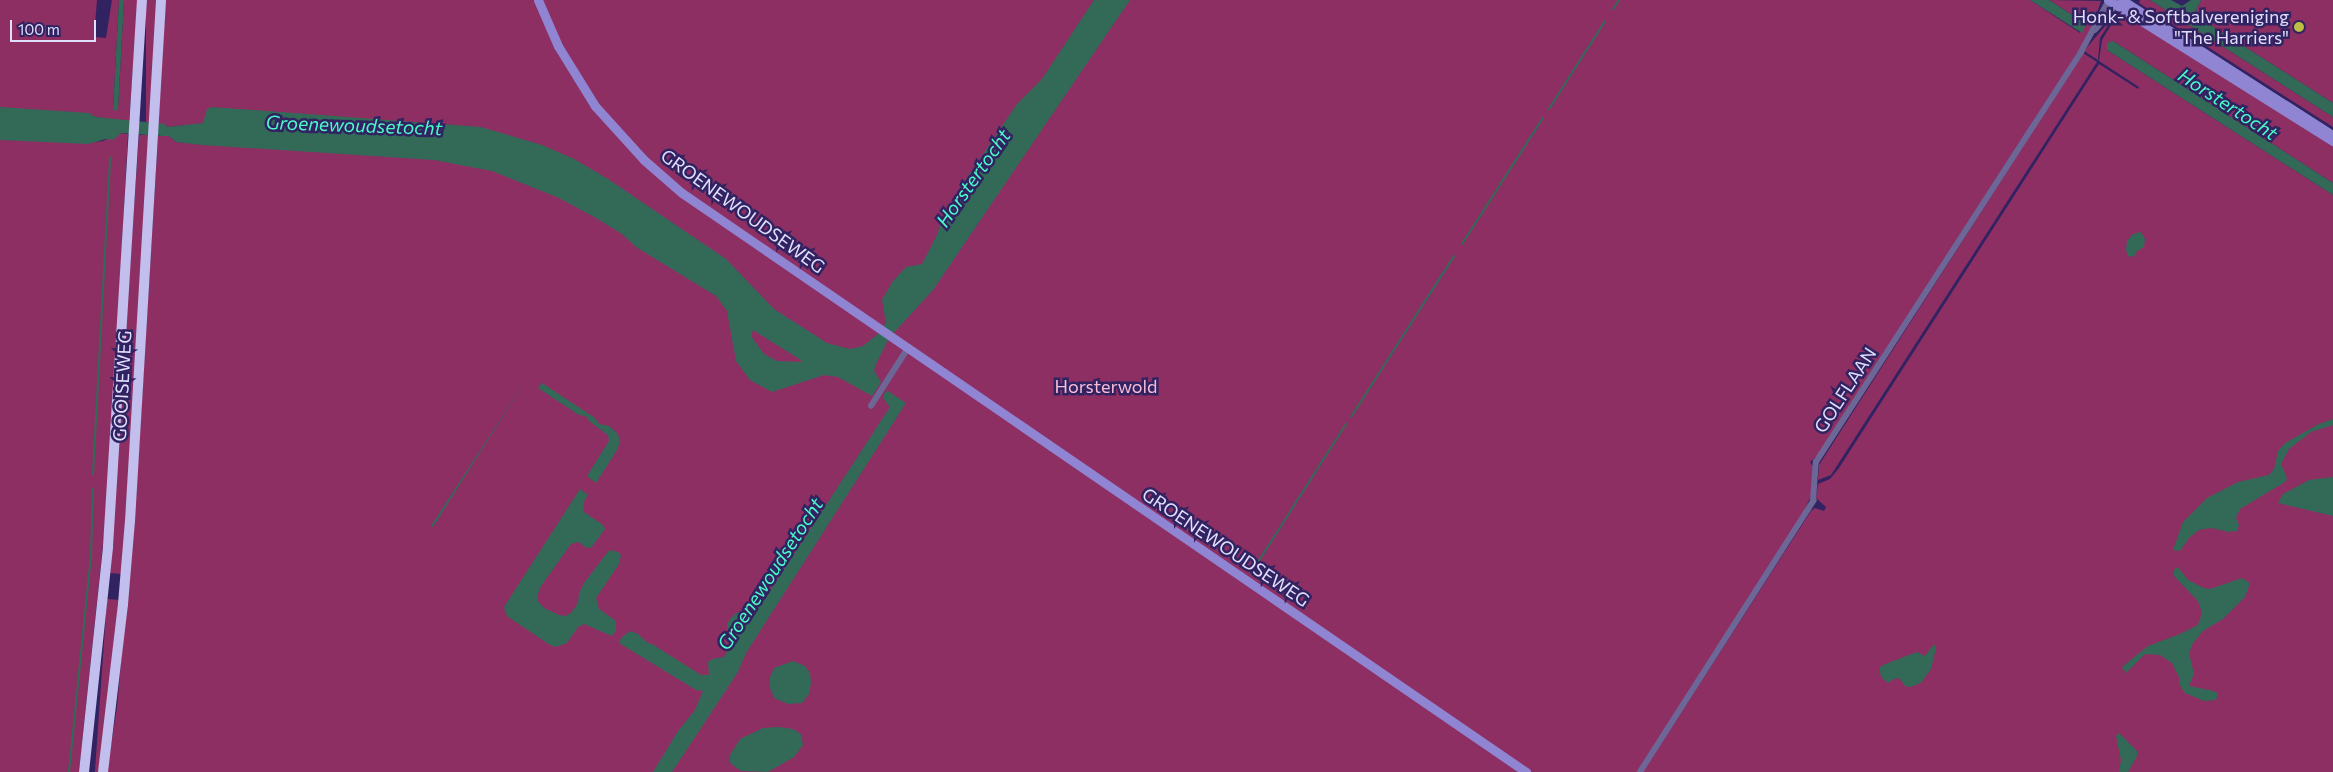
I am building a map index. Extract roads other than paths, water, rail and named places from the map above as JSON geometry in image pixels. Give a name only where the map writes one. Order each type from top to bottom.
[{"type":"highway","name":"GOOISEWEG","points":[[84,772],[108,546],[142,0]]},
{"type":"highway","name":"GOOISEWEG","points":[[104,772],[127,558],[162,0]]},
{"type":"street","name":"GROENEWOUDSEWEG","points":[[538,0],[558,46],[594,103],[620,136],[682,193],[1526,772]]},
{"type":"street","name":"GOLFLAAN","points":[[1640,772],[1813,501],[1816,462],[2114,1]]},
{"type":"street","name":"GOLFLAAN","points":[[2093,31],[2114,1]]},
{"type":"street","points":[[2114,1],[2333,135]]},
{"type":"street","points":[[2114,1],[2333,142]]},
{"type":"street","points":[[871,406],[908,348]]},
{"type":"water","points":[[119,0],[124,0],[118,109],[115,111],[113,109]]},
{"type":"water","points":[[1094,0],[1130,0],[933,290],[889,338],[876,364],[874,371],[881,382],[872,396],[838,377],[824,375],[772,392],[750,380],[736,361],[727,311],[716,296],[636,247],[622,234],[596,218],[559,198],[492,171],[434,160],[202,145],[176,142],[169,136],[121,133],[113,140],[106,139],[88,144],[0,140],[0,107],[89,113],[96,117],[165,124],[167,127],[203,123],[207,109],[212,107],[481,127],[542,145],[574,159],[608,179],[726,259],[774,309],[827,343],[850,349],[863,346],[878,334],[886,323],[882,300],[893,281],[906,267],[922,264],[937,235],[942,219],[964,182],[1017,104],[1042,79]],"holes":[[[753,330],[801,360],[801,362],[777,361],[764,354],[751,336]]]},
{"type":"water","points":[[2030,0],[2049,0],[2086,24],[2082,33]]},
{"type":"water","points":[[2150,0],[2171,0],[2182,6],[2191,0],[2201,0],[2196,10],[2201,19],[2333,103],[2333,117]]},
{"type":"water","points":[[2113,41],[2333,183],[2333,195],[2107,50],[2107,43]]},
{"type":"water","points":[[2141,232],[2145,239],[2144,247],[2137,251],[2134,257],[2128,256],[2126,250],[2127,241],[2133,234]]},
{"type":"water","points":[[529,375],[433,527],[431,526]]},
{"type":"water","points":[[542,383],[595,418],[599,424],[609,426],[618,434],[620,442],[617,450],[596,483],[587,476],[609,441],[608,435],[589,421],[586,416],[579,415],[538,388]]},
{"type":"water","points":[[888,391],[906,403],[746,653],[738,672],[672,772],[653,772],[678,731],[695,710],[703,691],[696,690],[619,643],[621,638],[630,631],[638,634],[648,643],[701,675],[709,675],[708,662],[712,659],[724,657],[731,645],[727,624],[736,613],[755,608],[767,590],[770,591],[890,407],[883,398],[885,392]]},
{"type":"water","points":[[2333,419],[2333,425],[2311,432],[2289,449],[2281,464],[2287,478],[2285,482],[2240,509],[2236,518],[2239,525],[2237,531],[2229,532],[2211,528],[2199,530],[2189,538],[2180,551],[2173,550],[2183,522],[2207,498],[2238,482],[2269,475],[2274,469],[2278,451],[2285,443],[2319,424]]},
{"type":"water","points":[[2333,477],[2333,516],[2278,503],[2283,494],[2309,480]]},
{"type":"water","points":[[580,489],[588,495],[583,503],[584,512],[603,525],[605,529],[591,548],[585,547],[579,542],[571,544],[541,586],[537,597],[538,601],[544,608],[559,615],[565,616],[571,613],[578,603],[579,593],[584,583],[607,553],[610,550],[618,552],[621,555],[619,564],[596,598],[599,609],[616,621],[616,630],[612,636],[584,624],[578,627],[567,643],[556,647],[550,645],[507,616],[504,607]]},
{"type":"water","points":[[2178,567],[2188,580],[2204,588],[2210,589],[2242,578],[2250,583],[2245,597],[2223,619],[2203,631],[2193,643],[2189,653],[2194,674],[2189,686],[2214,691],[2218,694],[2216,700],[2204,701],[2185,693],[2179,684],[2179,677],[2172,663],[2160,655],[2145,654],[2126,673],[2122,667],[2148,646],[2198,625],[2202,613],[2198,601],[2174,576],[2174,570]]},
{"type":"water","points":[[1934,644],[1936,648],[1931,669],[1921,683],[1910,687],[1905,686],[1900,679],[1896,678],[1888,683],[1881,677],[1879,668],[1883,665],[1917,652],[1925,656]]},
{"type":"water","points":[[793,661],[805,666],[810,673],[811,683],[809,694],[802,703],[788,704],[774,698],[770,688],[770,677],[774,668]]},
{"type":"water","points":[[763,728],[793,729],[801,734],[803,745],[794,757],[768,772],[741,771],[730,763],[730,755],[740,739]]},
{"type":"water","points":[[2119,733],[2137,751],[2137,756],[2128,772],[2119,772],[2121,760],[2116,736]]},
{"type":"waterway","points":[[1613,9],[1619,0]]},
{"type":"waterway","points":[[1549,109],[1605,21]]},
{"type":"waterway","points":[[1462,244],[1543,118]]},
{"type":"waterway","points":[[93,474],[110,157]]},
{"type":"waterway","points":[[1351,417],[1454,256]]},
{"type":"waterway","points":[[1251,573],[1346,424]]},
{"type":"waterway","points":[[69,772],[91,554],[93,489]]},
{"type":"place","name":"Honk- & Softbalvereniging \"The Harriers\"","points":[[2299,27]]},
{"type":"water label","name":"Horstertocht","points":[[2228,104]]},
{"type":"water label","name":"Groenewoudsetocht","points":[[354,125]]},
{"type":"water label","name":"Horstertocht","points":[[973,178]]},
{"type":"water label","name":"Groenewoudsetocht","points":[[770,574]]},
{"type":"park label","name":"Horsterwold","points":[[1106,386]]}]
